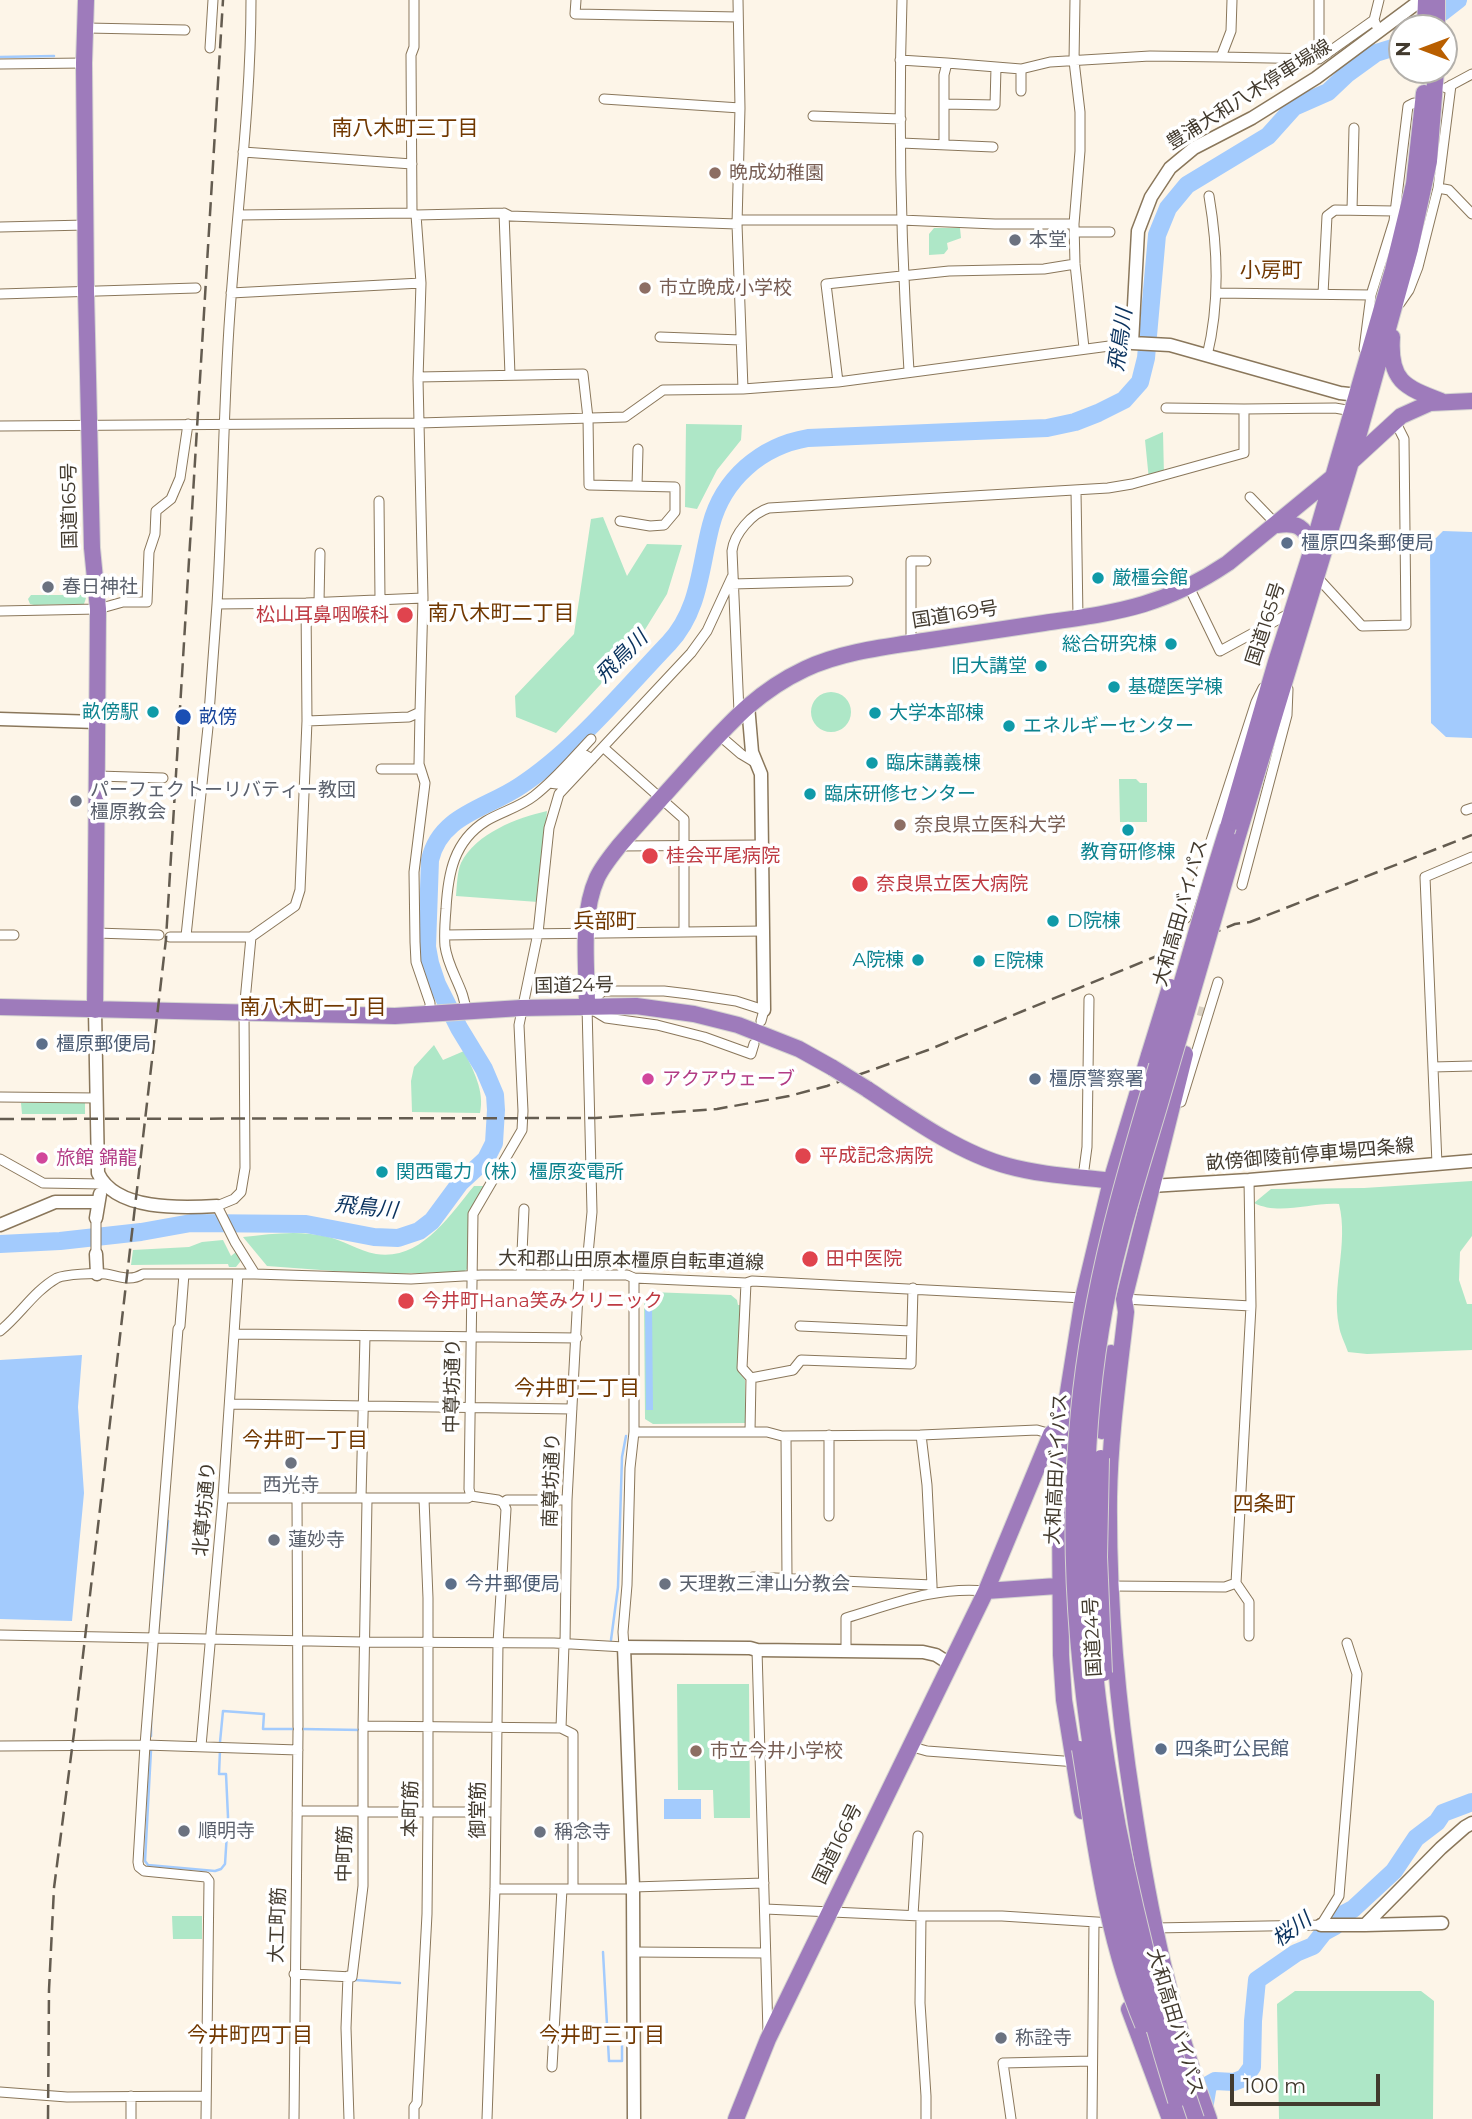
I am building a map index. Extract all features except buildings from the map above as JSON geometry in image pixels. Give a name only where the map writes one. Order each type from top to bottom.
[{"type":"highway","name":"国道165号","points":[[86,0],[86,291],[92,548],[98,609],[95,1010]]},
{"type":"highway","name":"国道165号","points":[[1282,664],[1317,577],[1351,462],[1363,396],[1365,365],[1393,270],[1414,184],[1424,84]]},
{"type":"highway","name":"国道165号","points":[[1130,1185],[1185,1054],[1224,921],[1235,832],[1282,664],[1292,612],[1314,546],[1352,411],[1363,396],[1393,313],[1425,186],[1435,84]]},
{"type":"highway","points":[[1393,313],[1391,354],[1398,377],[1406,386],[1441,401]]},
{"type":"highway","name":"国道169号","points":[[587,1006],[587,933],[596,880],[619,846],[719,735],[744,709],[780,683],[815,665],[842,656],[911,643],[1104,615],[1136,608],[1189,587],[1228,563],[1277,525],[1395,421],[1420,406],[1441,401],[1472,401]]},
{"type":"highway","points":[[1277,525],[1300,525],[1314,546]]},
{"type":"highway","name":"国道165号","points":[[1130,1185],[1122,1145],[1204,873],[1235,832]]},
{"type":"highway","name":"大和高田バイパス","points":[[1182,2119],[1142,1990],[1115,1880],[1093,1759],[1078,1626],[1073,1519],[1079,1409],[1096,1288],[1130,1185],[1235,832]]},
{"type":"highway","name":"国道24号","points":[[0,1007],[244,1012],[338,1017],[521,1008],[636,1006],[694,1014],[762,1032],[799,1049],[917,1122],[987,1159],[1009,1166],[1130,1185]]},
{"type":"highway","name":"大和高田バイパス","points":[[1130,1185],[1101,1331],[1090,1410],[1086,1520],[1088,1590],[1098,1710],[1132,1898],[1158,1999],[1196,2119]]},
{"type":"highway","name":"国道24号","points":[[1077,1756],[1062,1585],[1060,1506],[1064,1417],[1083,1298],[1130,1185]]},
{"type":"highway","name":"国道24号","points":[[1130,1185],[1124,1300],[1126,1312],[1109,1496],[1113,1643],[1118,1707],[1154,1928],[1180,2033],[1209,2119]]},
{"type":"highway","points":[[1083,1298],[1124,1300],[1109,1361],[1101,1458],[1099,1557],[1104,1664],[1132,1898]]},
{"type":"highway","name":"国道166号","points":[[736,2119],[768,2039],[986,1591],[1051,1434],[1062,1425],[1064,1417]]},
{"type":"highway","points":[[986,1591],[1062,1585],[1111,1586]]},
{"type":"highway","points":[[1077,1756],[1115,1942],[1135,2004],[1176,2101]]},
{"type":"highway","points":[[1077,1756],[1098,1922],[1170,2119]]},
{"type":"street","points":[[210,48],[213,0]]},
{"type":"street","points":[[186,936],[217,604],[231,293],[243,152],[251,0]]},
{"type":"street","points":[[414,0],[412,164],[421,283],[418,377],[423,684],[420,769],[425,783],[414,872],[415,942],[416,962],[436,1014]]},
{"type":"street","points":[[576,0],[575,14],[738,17]]},
{"type":"street","points":[[738,0],[740,108],[737,222],[743,388]]},
{"type":"street","points":[[902,0],[901,220],[909,371]]},
{"type":"street","points":[[1075,0],[1074,61],[1080,113],[1075,264],[1084,348]]},
{"type":"street","points":[[1221,57],[1231,31],[1232,0]]},
{"type":"street","points":[[1319,59],[1320,0]]},
{"type":"street","points":[[900,60],[1021,69],[1051,62],[1150,56],[1319,59],[1376,25],[1379,0]]},
{"type":"street","name":"豊浦大和八木停車場線","points":[[1134,343],[1138,231],[1151,197],[1166,173],[1186,154],[1252,118],[1362,45],[1376,25],[1427,1]]},
{"type":"street","points":[[87,28],[185,30]]},
{"type":"street","points":[[0,64],[84,63]]},
{"type":"street","points":[[944,144],[947,63]]},
{"type":"street","points":[[944,104],[995,105],[996,67]]},
{"type":"street","points":[[1021,69],[1021,92]]},
{"type":"street","points":[[1393,313],[1409,290],[1418,267],[1438,188],[1448,86],[1472,74]]},
{"type":"street","points":[[604,99],[740,108]]},
{"type":"street","points":[[1365,365],[1364,352],[1371,295],[1394,221],[1408,106],[1414,103]]},
{"type":"street","points":[[813,116],[901,119]]},
{"type":"street","points":[[1352,210],[1354,128]]},
{"type":"street","points":[[901,143],[993,147]]},
{"type":"street","points":[[243,152],[412,164]]},
{"type":"street","points":[[1438,188],[1449,190],[1472,215]]},
{"type":"street","points":[[1207,356],[1215,325],[1216,293],[1215,230],[1209,196]]},
{"type":"street","points":[[1323,294],[1327,216],[1335,210],[1394,211]]},
{"type":"street","points":[[238,215],[504,213],[510,216],[737,222],[901,220],[1110,232]]},
{"type":"street","points":[[504,213],[510,375]]},
{"type":"street","points":[[0,227],[86,225]]},
{"type":"street","points":[[838,382],[826,284],[948,271],[1044,269],[1075,264]]},
{"type":"street","points":[[231,293],[421,283]]},
{"type":"street","points":[[0,295],[196,288]]},
{"type":"street","points":[[1216,293],[1371,295]]},
{"type":"street","points":[[660,337],[741,340]]},
{"type":"street","points":[[0,426],[419,424],[625,418],[663,390],[838,382],[1134,343],[1170,345],[1339,393],[1363,396]]},
{"type":"street","points":[[418,377],[583,374],[589,485],[675,487],[675,512],[664,525],[650,526],[620,521]]},
{"type":"street","points":[[1166,408],[1335,408],[1352,411]]},
{"type":"street","points":[[754,1044],[751,1054],[704,1037],[657,1025],[606,1018],[587,1006],[603,992],[664,991],[736,1001],[762,1015],[764,931],[761,774],[752,752],[744,709],[732,581],[733,541],[757,514],[769,508],[1076,491],[1132,484],[1244,453],[1244,409]]},
{"type":"street","points":[[1317,577],[1362,626],[1406,625],[1405,439],[1395,421]]},
{"type":"street","points":[[0,611],[98,609],[123,602],[147,602],[149,552],[155,534],[156,511],[171,499],[180,478],[188,424]]},
{"type":"street","points":[[637,486],[638,449]]},
{"type":"street","points":[[1076,491],[1078,618]]},
{"type":"street","points":[[1250,497],[1277,525]]},
{"type":"street","points":[[379,500],[380,599]]},
{"type":"street","points":[[319,602],[320,553]]},
{"type":"street","points":[[911,643],[911,561],[926,561]]},
{"type":"street","points":[[732,581],[848,581]]},
{"type":"street","points":[[549,783],[557,784],[585,755],[592,759],[691,653],[707,631],[732,581]]},
{"type":"street","points":[[1189,587],[1220,650],[1292,612]]},
{"type":"street","points":[[217,604],[423,598]]},
{"type":"street","points":[[170,937],[251,937],[295,906],[300,890],[307,720],[306,603]]},
{"type":"street","points":[[1242,886],[1287,715],[1282,664]]},
{"type":"street","points":[[1186,918],[1255,702],[1282,664]]},
{"type":"street","points":[[307,720],[408,717],[420,712]]},
{"type":"street","points":[[0,719],[97,722]]},
{"type":"street","points":[[719,735],[756,763]]},
{"type":"street","points":[[464,1012],[465,999],[447,957],[445,936],[450,869],[466,837],[486,821],[532,798],[591,739]]},
{"type":"street","points":[[604,748],[684,820],[684,932]]},
{"type":"street","name":"中尊坊通り","points":[[471,1496],[473,1214],[522,1130],[519,1026],[538,933],[549,828],[559,794],[592,759]]},
{"type":"street","points":[[381,769],[420,769]]},
{"type":"street","points":[[98,776],[163,778]]},
{"type":"street","points":[[619,846],[763,845]]},
{"type":"street","points":[[1437,1164],[1425,877],[1472,857]]},
{"type":"street","points":[[445,936],[764,931]]},
{"type":"street","points":[[96,933],[159,935]]},
{"type":"street","points":[[0,935],[14,935]]},
{"type":"street","points":[[95,1010],[98,1173],[103,1184],[114,1194],[124,1198],[176,1209],[218,1209],[241,1192],[243,1180],[244,1012],[251,937]]},
{"type":"street","points":[[1130,1185],[1164,1158],[1218,982]]},
{"type":"street","points":[[1083,1177],[1087,1147],[1089,999]]},
{"type":"street","points":[[1122,1145],[1124,1115],[1159,1000]]},
{"type":"street","name":"南尊坊通り","points":[[561,1728],[572,1409],[582,1275],[592,1212],[587,1006]]},
{"type":"street","points":[[1433,1067],[1472,1066]]},
{"type":"street","points":[[0,1097],[97,1098]]},
{"type":"street","points":[[0,1159],[43,1183],[103,1184]]},
{"type":"street","name":"畝傍御陵前停車場四条線","points":[[1130,1185],[1249,1180],[1472,1161]]},
{"type":"street","points":[[1249,1180],[1251,1306],[1236,1583],[1249,1602],[1249,1636]]},
{"type":"street","points":[[43,1183],[55,1202]]},
{"type":"street","points":[[97,1274],[97,1202],[103,1184]]},
{"type":"street","points":[[0,1225],[55,1202],[97,1202]]},
{"type":"street","points":[[218,1209],[255,1273]]},
{"type":"street","points":[[521,1275],[524,1209]]},
{"type":"street","name":"大和郡山田原本橿原自転車道線","points":[[0,1331],[58,1277],[97,1274],[136,1278],[143,1275],[255,1273],[411,1279],[627,1275],[635,1278],[913,1288],[1083,1298]]},
{"type":"street","points":[[184,1274],[153,1637],[139,1867],[144,1871],[206,1877],[209,1881],[206,2119]]},
{"type":"street","name":"北尊坊通り","points":[[201,1746],[223,1498],[238,1274]]},
{"type":"street","points":[[634,2119],[633,1888],[623,1632],[634,1432],[635,1278]]},
{"type":"street","points":[[746,1283],[742,1368],[751,1378],[750,1431]]},
{"type":"street","points":[[751,1378],[793,1370],[801,1360],[911,1364],[913,1288]]},
{"type":"street","points":[[1124,1300],[1251,1306]]},
{"type":"street","points":[[800,1326],[911,1331]]},
{"type":"street","points":[[235,1334],[577,1338]]},
{"type":"street","name":"中町筋","points":[[349,2119],[346,2028],[363,1886],[365,1336]]},
{"type":"street","points":[[230,1404],[572,1409]]},
{"type":"street","points":[[634,1432],[750,1431],[786,1436],[921,1435],[1037,1430],[1051,1434]]},
{"type":"street","points":[[829,1435],[829,1516]]},
{"type":"street","points":[[921,1435],[927,1485],[932,1589]]},
{"type":"street","points":[[786,1436],[787,1578]]},
{"type":"street","points":[[223,1498],[424,1499],[471,1496],[503,1503],[507,1500],[567,1500]]},
{"type":"street","name":"大工町筋","points":[[294,2119],[299,1641],[297,1499]]},
{"type":"street","name":"本町筋","points":[[414,2119],[424,1983],[428,1813],[424,1499]]},
{"type":"street","name":"御堂筋","points":[[487,2119],[495,1889],[498,1643],[506,1509],[503,1503]]},
{"type":"street","points":[[753,1577],[986,1591]]},
{"type":"street","points":[[1111,1586],[1225,1587],[1236,1583]]},
{"type":"street","points":[[846,1650],[846,1618],[932,1589]]},
{"type":"street","points":[[0,1635],[923,1652],[936,1655],[950,1664]]},
{"type":"street","points":[[1321,1925],[1339,1896],[1357,1674],[1347,1643]]},
{"type":"street","points":[[757,1650],[768,2039]]},
{"type":"street","points":[[363,1729],[561,1728],[573,1734],[573,1889]]},
{"type":"street","points":[[0,1746],[145,1745],[298,1750]]},
{"type":"street","points":[[909,1746],[927,1751],[1077,1756],[1126,1762]]},
{"type":"street","points":[[297,1811],[495,1812]]},
{"type":"street","points":[[1365,1926],[1441,1848],[1472,1823]]},
{"type":"street","points":[[918,1836],[917,1915],[926,2119]]},
{"type":"street","points":[[495,1889],[764,1883]]},
{"type":"street","points":[[552,2067],[562,1889]]},
{"type":"street","points":[[765,1909],[1002,1916],[1154,1928],[1441,1923]]},
{"type":"street","points":[[1092,2119],[1098,1922]]},
{"type":"street","points":[[634,1952],[765,1953]]},
{"type":"street","points":[[294,1974],[350,1977]]},
{"type":"street","points":[[1011,2119],[1003,2063],[1092,2061]]},
{"type":"street","points":[[0,2092],[67,2097],[206,2095]]},
{"type":"street","points":[[131,2096],[131,2119]]},
{"type":"green space","points":[[934,228],[960,228],[961,238],[947,243],[948,249],[944,254],[929,255],[929,234]]},
{"type":"green space","points":[[686,424],[742,425],[741,440],[717,470],[697,509],[685,507]]},
{"type":"green space","points":[[1163,432],[1164,476],[1149,480],[1145,440]]},
{"type":"green space","points":[[603,517],[627,576],[647,544],[682,545],[667,594],[633,649],[556,733],[516,717],[515,696],[574,634],[591,519]]},
{"type":"green space","points":[[31,595],[84,595],[86,598],[84,604],[34,605],[30,604],[28,599]]},
{"type":"green space","points":[[831,692],[845,698],[851,712],[845,726],[831,732],[817,726],[811,712],[817,698]]},
{"type":"green space","points":[[1119,779],[1136,779],[1140,783],[1147,783],[1147,822],[1120,822]]},
{"type":"green space","points":[[547,811],[538,902],[456,896],[461,863],[477,843],[498,828]]},
{"type":"green space","points":[[434,1045],[443,1060],[464,1051],[480,1089],[480,1113],[412,1112],[411,1081],[414,1067]]},
{"type":"green space","points":[[85,1102],[85,1114],[22,1114],[21,1103]]},
{"type":"green space","points":[[1472,1181],[1472,1236],[1460,1252],[1459,1280],[1467,1304],[1472,1304],[1472,1350],[1367,1354],[1348,1352],[1337,1311],[1342,1234],[1339,1204],[1285,1209],[1254,1203],[1271,1189],[1364,1188]]},
{"type":"green space","points":[[474,1186],[487,1186],[469,1212],[467,1269],[464,1272],[375,1274],[267,1266],[243,1237],[304,1233],[331,1238],[376,1254],[407,1251],[444,1223]]},
{"type":"green space","points":[[223,1240],[231,1256],[236,1252],[240,1258],[236,1267],[229,1267],[228,1264],[131,1265],[133,1250],[189,1247],[202,1242]]},
{"type":"green space","points":[[650,1292],[731,1295],[738,1305],[741,1305],[738,1371],[745,1380],[745,1423],[653,1424],[645,1419],[644,1297]]},
{"type":"green space","points":[[677,1684],[749,1684],[750,1818],[714,1818],[713,1790],[678,1790]]},
{"type":"green space","points":[[172,1916],[202,1916],[202,1939],[173,1939]]},
{"type":"green space","points":[[1295,1991],[1421,1991],[1434,2001],[1433,2119],[1279,2119],[1277,2004]]},
{"type":"water","points":[[1443,531],[1472,532],[1472,738],[1446,737],[1431,723],[1430,544]]},
{"type":"water","points":[[645,1303],[652,1303],[653,1410],[646,1410]]},
{"type":"water","points":[[82,1355],[78,1407],[84,1493],[72,1621],[0,1619],[0,1360]]},
{"type":"water","points":[[664,1799],[701,1799],[701,1819],[664,1819]]},
{"type":"waterway","name":"飛鳥川","points":[[1440,14],[1458,0]]},
{"type":"waterway","name":"飛鳥川","points":[[0,1244],[60,1241],[141,1232],[191,1223],[306,1224],[374,1237],[398,1238],[419,1231],[432,1221],[460,1183],[486,1159],[494,1143],[496,1110],[495,1095],[484,1069],[459,1028],[437,984],[430,963],[427,947],[430,860],[435,845],[444,833],[466,815],[520,786],[560,756],[669,643],[693,602],[717,508],[735,479],[760,457],[775,448],[808,438],[1047,428],[1075,422],[1124,400],[1140,382],[1146,358],[1157,235],[1168,208],[1187,185],[1268,136],[1294,107],[1328,92],[1376,53],[1388,49]]},
{"type":"waterway","points":[[0,57],[54,56]]},
{"type":"waterway","points":[[611,1640],[618,1587],[622,1457],[626,1436]]},
{"type":"waterway","points":[[158,1631],[168,1521]]},
{"type":"waterway","points":[[220,1742],[223,1711],[264,1714],[263,1729],[295,1729]]},
{"type":"waterway","points":[[151,1719],[151,1736]]},
{"type":"waterway","points":[[302,1729],[361,1730]]},
{"type":"waterway","points":[[151,1750],[145,1861],[148,1865],[215,1871],[225,1864],[228,1817],[226,1774],[219,1774],[220,1750]]},
{"type":"waterway","name":"桜川","points":[[1204,2109],[1208,2085],[1215,2081],[1234,2082],[1244,2078],[1252,2067],[1257,1980],[1296,1953],[1313,1946],[1324,1932],[1335,1926],[1334,1919],[1353,1909],[1394,1871],[1416,1838],[1437,1822],[1443,1813],[1472,1802]]},
{"type":"waterway","points":[[603,1952],[609,2061],[622,2061],[622,2043]]},
{"type":"waterway","points":[[355,1980],[400,1983]]},
{"type":"tunnel","points":[[1185,1007],[1207,1013]]},
{"type":"railway","points":[[48,2119],[49,1990],[54,1888],[166,939],[223,0]]},
{"type":"railway","points":[[0,1119],[596,1118],[717,1109],[789,1096],[827,1086],[928,1050],[1235,924],[1250,922],[1472,835]]},
{"type":"place","name":"晩成幼稚園","points":[[715,173]]},
{"type":"place","name":"本堂","points":[[1015,240]]},
{"type":"place","name":"市立晩成小学校","points":[[645,288]]},
{"type":"place","name":"橿原四条郵便局","points":[[1287,543]]},
{"type":"place","name":"厳橿会館","points":[[1098,578]]},
{"type":"place","name":"春日神社","points":[[48,587]]},
{"type":"place","name":"松山耳鼻咽喉科","points":[[405,615]]},
{"type":"place","name":"総合研究棟","points":[[1171,644]]},
{"type":"place","name":"旧大講堂","points":[[1041,666]]},
{"type":"place","name":"基礎医学棟","points":[[1114,687]]},
{"type":"place","name":"畝傍駅","points":[[153,712]]},
{"type":"place","name":"大学本部棟","points":[[875,713]]},
{"type":"place","name":"畝傍","points":[[183,717]]},
{"type":"place","name":"エネルギーセンター","points":[[1009,726]]},
{"type":"place","name":"臨床講義棟","points":[[872,763]]},
{"type":"place","name":"臨床研修センター","points":[[810,794]]},
{"type":"place","name":"パーフェクトーリバティー教団 橿原教会","points":[[76,801]]},
{"type":"place","name":"奈良県立医科大学","points":[[900,825]]},
{"type":"place","name":"教育研修棟","points":[[1128,830]]},
{"type":"place","name":"桂会平尾病院","points":[[650,856]]},
{"type":"place","name":"奈良県立医大病院","points":[[860,884]]},
{"type":"place","name":"D院棟","points":[[1053,921]]},
{"type":"place","name":"A院棟","points":[[918,960]]},
{"type":"place","name":"E院棟","points":[[979,961]]},
{"type":"place","name":"橿原郵便局","points":[[42,1044]]},
{"type":"place","name":"アクアウェーブ","points":[[648,1079]]},
{"type":"place","name":"橿原警察署","points":[[1035,1079]]},
{"type":"place","name":"平成記念病院","points":[[803,1156]]},
{"type":"place","name":"旅館 錦龍","points":[[42,1158]]},
{"type":"place","name":"関西電力（株）橿原変電所","points":[[382,1172]]},
{"type":"place","name":"田中医院","points":[[810,1259]]},
{"type":"place","name":"今井町Hana笑みクリニック","points":[[406,1301]]},
{"type":"place","name":"西光寺","points":[[291,1463]]},
{"type":"place","name":"蓮妙寺","points":[[274,1540]]},
{"type":"place","name":"今井郵便局","points":[[451,1584]]},
{"type":"place","name":"天理教三津山分教会","points":[[665,1584]]},
{"type":"place","name":"四条町公民館","points":[[1161,1749]]},
{"type":"place","name":"市立今井小学校","points":[[696,1751]]},
{"type":"place","name":"順明寺","points":[[184,1831]]},
{"type":"place","name":"稱念寺","points":[[540,1832]]},
{"type":"place","name":"称詮寺","points":[[1001,2038]]},
{"type":"district","name":"南八木町三丁目","points":[[405,129]]},
{"type":"district","name":"小房町","points":[[1271,271]]},
{"type":"district","name":"南八木町二丁目","points":[[501,614]]},
{"type":"district","name":"兵部町","points":[[605,922]]},
{"type":"district","name":"南八木町一丁目","points":[[313,1008]]},
{"type":"district","name":"今井町二丁目","points":[[577,1389]]},
{"type":"district","name":"今井町一丁目","points":[[305,1441]]},
{"type":"district","name":"四条町","points":[[1264,1505]]},
{"type":"district","name":"今井町四丁目","points":[[250,2036]]},
{"type":"district","name":"今井町三丁目","points":[[602,2036]]}]
